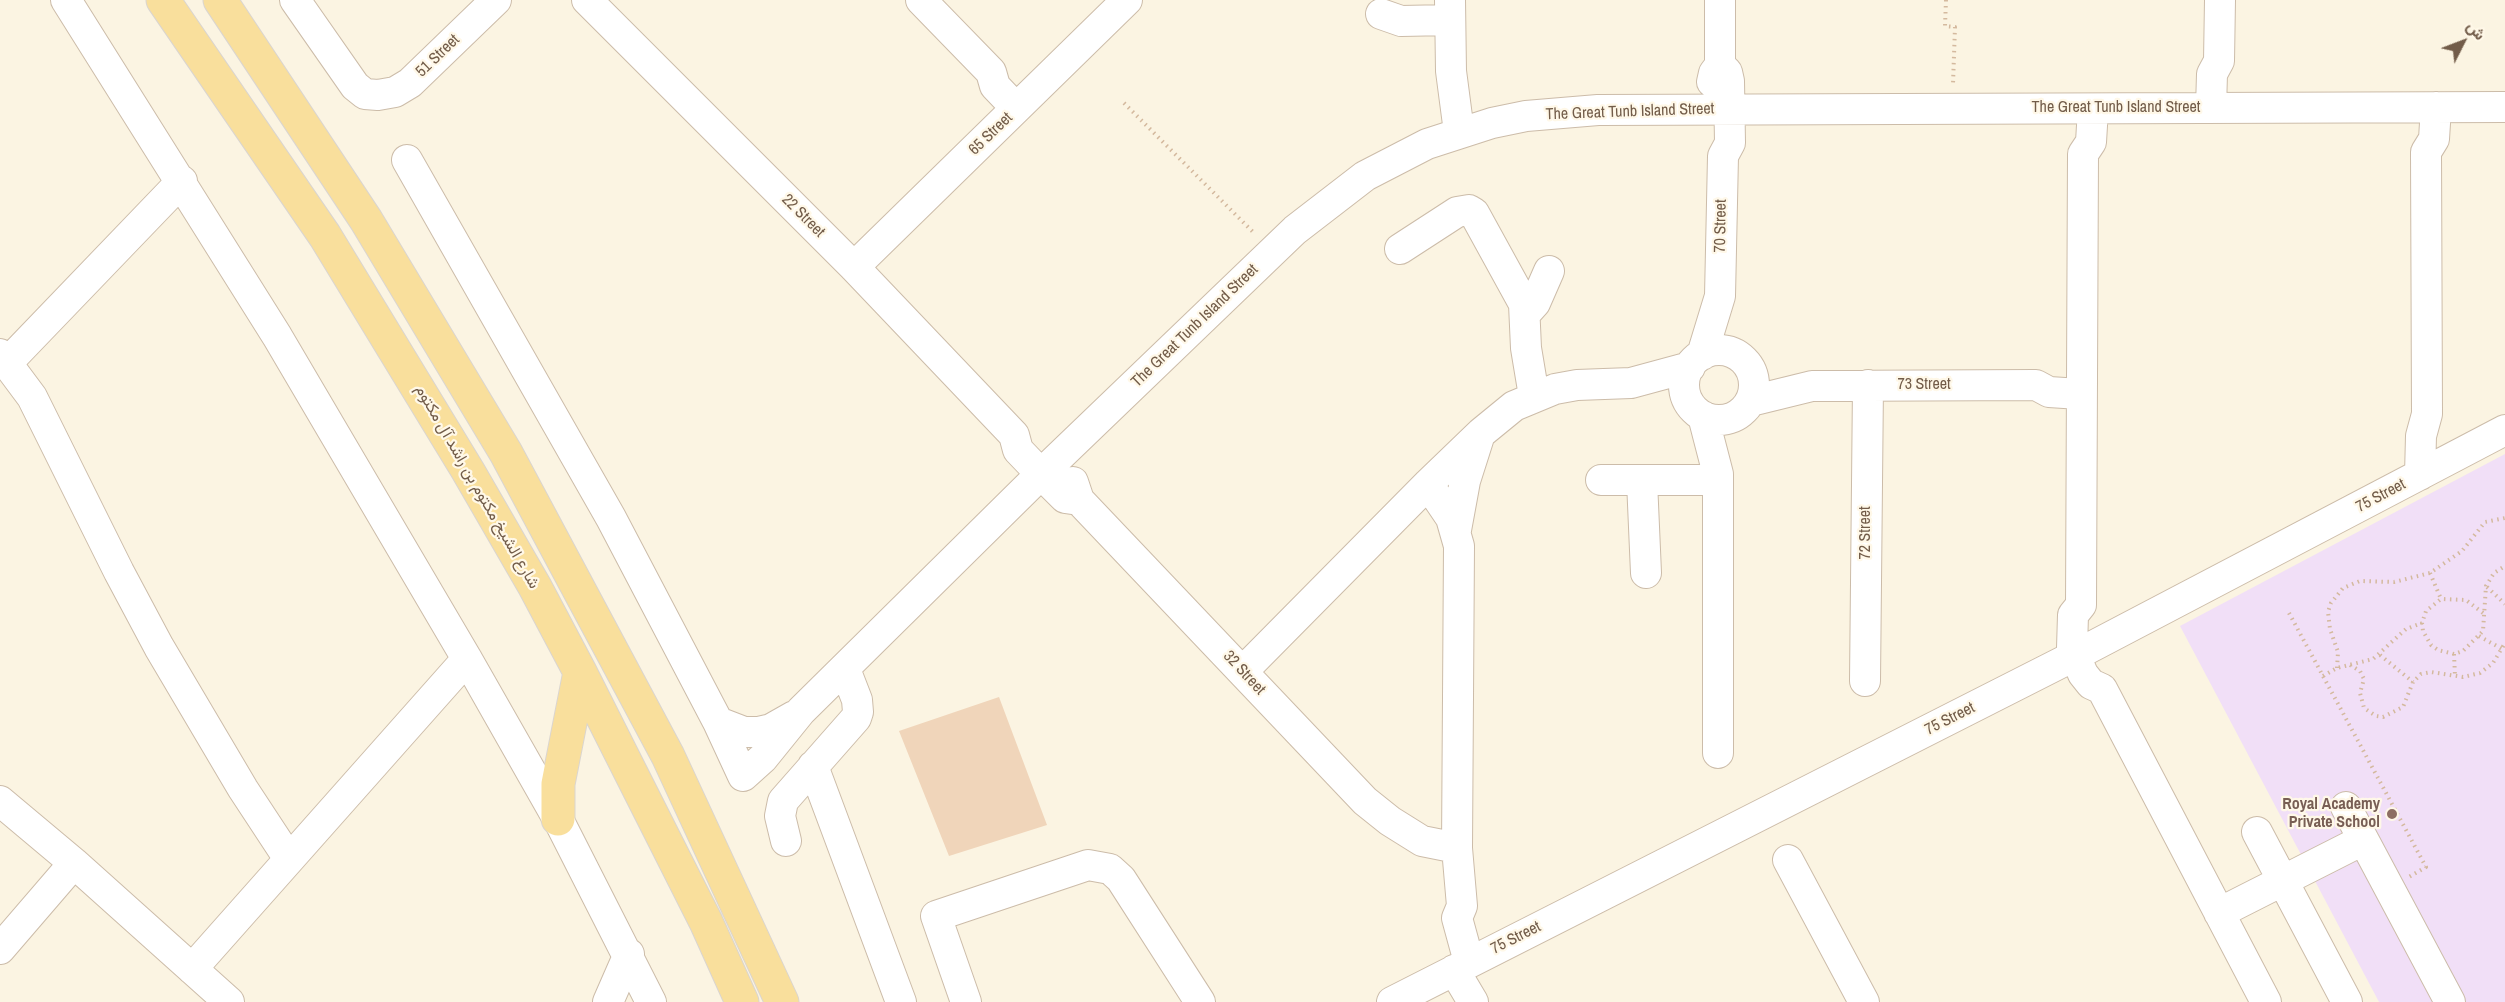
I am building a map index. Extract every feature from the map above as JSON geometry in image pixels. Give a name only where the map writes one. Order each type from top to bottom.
[{"type":"main road","name":"شارع الشيخ مكتوم بن راشد آل مكتوم","points":[[163,0],[274,159],[374,314],[535,587],[701,912],[742,1002]]},
{"type":"main road","points":[[220,0],[366,220],[506,453],[668,756],[782,1002]]},
{"type":"main road","points":[[558,819],[558,784],[580,672]]},
{"type":"street","points":[[66,0],[182,181],[277,336],[467,659],[558,819],[629,954],[651,1002]]},
{"type":"street","name":"51 Street","points":[[295,0],[355,86],[371,95],[386,95],[403,88],[496,0]]},
{"type":"street","name":"22 Street","points":[[587,0],[854,267],[1014,435],[1018,450],[1047,468]]},
{"type":"street","points":[[921,0],[992,72],[1006,74],[1023,102]]},
{"type":"street","name":"65 Street","points":[[854,267],[1127,0]]},
{"type":"street","name":"70 Street","points":[[1696,361],[1720,296],[1723,156],[1714,145],[1721,110],[1713,77],[1720,64],[1720,0]]},
{"type":"street","points":[[2220,0],[2219,61],[2212,74],[2220,108]]},
{"type":"street","points":[[1381,14],[1401,21],[1450,10],[1452,91],[1459,132]]},
{"type":"street","points":[[2427,107],[2418,140],[2426,152],[2427,414],[2438,432],[2432,469]]},
{"type":"street","name":"The Great Tunb Island Street","points":[[718,722],[743,776],[757,765],[801,711],[1047,468],[1317,210],[1365,176],[1427,144],[1459,132],[1515,118],[1563,112],[2505,107]]},
{"type":"street","points":[[2084,109],[2074,142],[2083,154],[2080,384],[2081,606],[2090,614],[2084,651],[2091,684],[2102,689],[2266,1002]]},
{"type":"street","points":[[407,160],[611,518],[718,722]]},
{"type":"street","points":[[182,181],[2,357],[32,397],[119,572],[165,657],[243,789],[289,859]]},
{"type":"street","points":[[1400,249],[1457,212],[1469,210],[1478,218],[1502,266],[1521,296],[1526,313],[1526,348],[1534,396]]},
{"type":"street","points":[[1526,313],[1535,303],[1550,271]]},
{"type":"street","name":"70 Street","points":[[1720,296],[1743,362]]},
{"type":"street","points":[[1243,671],[1481,433],[1514,406],[1534,396],[1577,385],[1631,383],[1719,351],[1743,362],[1754,379],[1718,477]]},
{"type":"street","points":[[1696,361],[1685,386],[1697,410],[1718,477],[1718,753]]},
{"type":"street","name":"73 Street","points":[[1743,362],[1812,386]]},
{"type":"street","name":"73 Street","points":[[1744,408],[1812,386],[2036,385],[2047,377],[2080,384]]},
{"type":"street","points":[[1631,383],[1727,420],[1744,408]]},
{"type":"street","name":"72 Street","points":[[1865,681],[1868,385]]},
{"type":"street","name":"75 Street","points":[[1392,1002],[1460,973],[2084,651],[2505,430]]},
{"type":"street","points":[[1473,1002],[1460,973],[1457,918],[1462,906],[1457,839],[1460,564],[1456,530],[1465,481],[1481,433]]},
{"type":"street","name":"32 Street","points":[[1047,468],[1065,498],[1079,500],[1365,801],[1390,821],[1417,836],[1431,828],[1457,839]]},
{"type":"street","points":[[1601,480],[1642,481],[1718,477]]},
{"type":"street","points":[[1642,481],[1646,573]]},
{"type":"street","points":[[1428,484],[1445,506],[1456,530]]},
{"type":"street","points":[[1393,519],[1425,521],[1456,530]]},
{"type":"street","points":[[192,969],[467,659]]},
{"type":"street","points":[[786,841],[780,816],[783,801],[858,712],[857,700],[845,669]]},
{"type":"street","name":"The Great Tunb Island Street","points":[[718,722],[744,732],[758,732],[771,729],[801,711]]},
{"type":"street","points":[[813,766],[902,1002]]},
{"type":"street","points":[[0,801],[74,863],[229,1002]]},
{"type":"street","points":[[2346,807],[2450,1002]]},
{"type":"street","points":[[2257,831],[2347,1002]]},
{"type":"street","points":[[2219,913],[2363,840]]},
{"type":"street","points":[[1788,860],[1864,1002]]},
{"type":"street","points":[[0,949],[74,863]]},
{"type":"street","points":[[966,1002],[936,916],[1088,865],[1110,869],[1121,879],[1200,1002]]},
{"type":"street","points":[[608,1002],[629,954]]},
{"type":"path","points":[[1946,0],[1946,26],[1955,27],[1952,109]]},
{"type":"path","points":[[1124,104],[1273,251]]},
{"type":"path","points":[[2337,668],[2338,652],[2328,621],[2331,603],[2336,595],[2351,583],[2394,582],[2430,573],[2462,551],[2485,522],[2505,518]]},
{"type":"path","points":[[2483,613],[2466,600],[2441,599],[2426,611],[2422,623],[2423,631],[2431,645],[2446,653],[2454,654],[2463,651],[2479,636],[2485,625],[2483,613],[2486,586],[2494,573],[2505,566]]},
{"type":"path","points":[[2430,573],[2441,599]]},
{"type":"path","points":[[2486,586],[2505,604]]},
{"type":"path","points":[[2289,613],[2426,867],[2389,889]]},
{"type":"path","points":[[2323,676],[2337,668],[2366,662],[2380,655],[2400,634],[2422,623]]},
{"type":"path","points":[[2479,636],[2502,649]]},
{"type":"path","points":[[2350,665],[2360,671],[2364,679],[2360,701],[2369,713],[2376,716],[2391,715],[2403,708],[2413,682],[2426,673],[2472,676],[2487,669],[2505,643]]},
{"type":"path","points":[[2454,654],[2455,676]]},
{"type":"path","points":[[2380,655],[2413,682]]},
{"type":"shaded area","name":"Royal Academy Private School","points":[[2505,454],[2505,1002],[2379,1002],[2180,626]]},
{"type":"building","points":[[999,697],[1047,825],[949,856],[899,731]]},
{"type":"place","name":"Royal Academy Private School","points":[[2392,814]]}]
